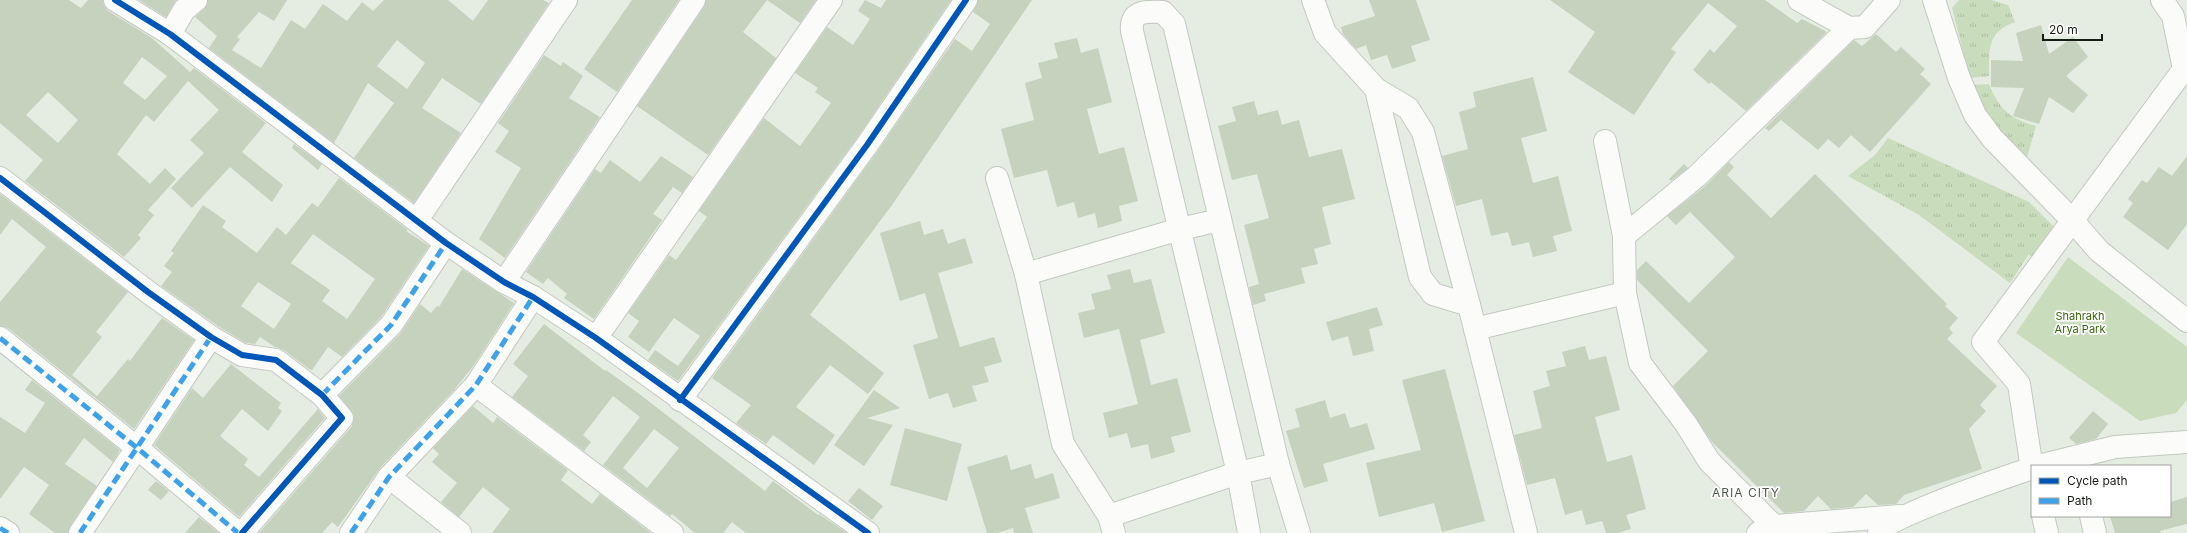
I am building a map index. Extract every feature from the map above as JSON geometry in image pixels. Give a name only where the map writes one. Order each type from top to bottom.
[{"type":"street","points":[[115,0],[170,34],[446,243],[504,282],[533,297],[596,338],[680,400],[868,533]]},
{"type":"street","points":[[170,34],[184,10],[196,0]]},
{"type":"street","points":[[416,220],[566,0]]},
{"type":"street","points":[[504,282],[694,0]]},
{"type":"street","points":[[596,338],[831,0]]},
{"type":"street","points":[[680,400],[867,145],[966,0]]},
{"type":"street","points":[[1313,0],[1325,33],[1376,89],[1408,108],[1423,132],[1470,305],[1526,533]]},
{"type":"street","points":[[1799,0],[1849,28],[1865,27],[1889,0]]},
{"type":"street","points":[[1934,0],[1959,78],[1975,115],[1992,138],[2073,221],[2099,251],[2187,321]]},
{"type":"street","points":[[2032,465],[2019,384],[1983,342],[2185,70],[2173,16],[2162,0]]},
{"type":"street","points":[[1249,533],[1238,473],[1132,31],[1131,24],[1136,15],[1143,11],[1163,12],[1174,24],[1278,464],[1298,533]]},
{"type":"street","points":[[1624,236],[1697,176],[1849,28]]},
{"type":"street","points":[[1376,89],[1420,277],[1433,294],[1470,305]]},
{"type":"street","points":[[1605,141],[1624,236],[1625,293],[1640,363],[1686,424],[1709,461],[1766,530],[1904,524]]},
{"type":"street","points":[[0,178],[148,292],[211,338],[242,355],[276,360],[322,395],[342,418],[242,533]]},
{"type":"street","points":[[997,178],[1026,274],[1064,444],[1111,525],[1238,473],[1278,464]]},
{"type":"street","points":[[1026,274],[1180,229],[1220,220]]},
{"type":"street","points":[[322,395],[391,325],[446,243]]},
{"type":"street","points":[[1475,329],[1625,293]]},
{"type":"street","points":[[351,533],[389,477],[476,385],[533,297]]},
{"type":"street","points":[[0,338],[136,447],[238,533]]},
{"type":"street","points":[[80,533],[136,447],[211,338]]},
{"type":"street","points":[[476,385],[672,533]]},
{"type":"street","points":[[2047,465],[2078,461],[2115,447],[2187,442]]},
{"type":"street","points":[[1879,533],[1904,524],[2031,468]]},
{"type":"street","points":[[389,477],[460,533]]},
{"type":"street","points":[[2043,517],[2047,533]]},
{"type":"street","points":[[2091,517],[2095,533]]},
{"type":"street","points":[[0,528],[8,533]]},
{"type":"green space","points":[[1959,0],[1991,0],[2008,5],[2015,22],[2006,26],[1994,36],[1989,58],[1989,76],[1970,78],[1952,8]]},
{"type":"green space","points":[[1989,84],[1997,100],[2006,112],[2019,120],[2036,126],[2026,161],[1979,107],[1973,85]]},
{"type":"green space","points":[[1888,138],[2029,202],[2055,228],[2034,259],[2029,254],[2010,283],[1919,215],[1848,176],[1875,155]]},
{"type":"green space","name":"Shahrakh Arya Park","points":[[2068,257],[2187,347],[2187,400],[2176,413],[2140,421],[2016,333]]},
{"type":"building","points":[[0,0],[69,0],[81,8],[88,0],[103,0],[104,6],[108,11],[152,38],[190,72],[194,68],[266,123],[242,152],[283,185],[272,202],[230,167],[192,208],[171,188],[204,153],[190,140],[219,110],[188,81],[154,122],[146,115],[117,154],[150,184],[165,168],[176,179],[148,210],[154,215],[138,235],[141,238],[124,257],[25,181],[43,160],[0,123]],"holes":[[[142,57],[167,76],[145,100],[123,83]],[[48,92],[78,120],[58,143],[26,115]]]},
{"type":"building","points":[[139,0],[176,0],[166,17]]},
{"type":"building","points":[[208,0],[287,0],[274,21],[259,12],[237,37],[240,39],[232,50],[261,68],[291,20],[305,29],[323,4],[347,21],[362,2],[373,11],[384,0],[448,0],[473,21],[488,0],[543,0],[549,3],[481,104],[442,78],[422,108],[461,133],[414,203],[354,158],[394,103],[368,83],[334,143],[209,48],[217,36],[195,17],[204,9]],"holes":[[[397,40],[425,63],[407,89],[377,66]]]},
{"type":"building","points":[[632,0],[679,0],[617,92],[584,69]]},
{"type":"building","points":[[706,0],[767,0],[743,32],[776,58],[708,155],[637,106],[704,7]]},
{"type":"building","points":[[767,0],[816,0],[800,23]]},
{"type":"building","points":[[865,0],[881,8],[886,0],[951,0],[857,138],[678,381],[648,360],[655,350],[678,366],[700,336],[674,318],[649,352],[628,337],[639,321],[628,313],[669,255],[676,260],[707,217],[699,211],[764,118],[800,146],[831,103],[815,92],[818,88],[795,73],[827,27],[853,45],[870,19],[858,11]]},
{"type":"building","points":[[978,0],[1032,0],[892,205],[810,315],[884,373],[868,394],[830,365],[796,407],[835,435],[814,465],[773,435],[766,444],[736,423],[751,405],[712,378],[877,152],[955,39],[972,51],[990,24],[973,12]]},
{"type":"building","points":[[1369,0],[1416,0],[1430,40],[1411,46],[1416,61],[1392,69],[1387,55],[1371,60],[1366,45],[1356,49],[1343,34],[1341,27],[1375,16]]},
{"type":"building","points":[[1550,0],[1765,0],[1797,23],[1802,19],[1827,32],[1746,111],[1711,82],[1709,84],[1693,70],[1710,49],[1714,53],[1737,26],[1708,3],[1671,49],[1676,52],[1634,115],[1568,72],[1595,32]]},
{"type":"building","points":[[2041,25],[2049,54],[2073,37],[2088,57],[2066,76],[2088,95],[2073,113],[2049,97],[2039,124],[2013,116],[2024,88],[1991,87],[1991,60],[2023,61],[2016,33]]},
{"type":"building","points":[[1876,34],[1896,52],[1901,47],[1925,69],[1920,74],[1931,84],[1870,152],[1851,135],[1839,148],[1828,139],[1818,150],[1781,120],[1769,131],[1765,128],[1854,40],[1862,46]]},
{"type":"building","points":[[1077,38],[1081,53],[1098,48],[1112,102],[1087,109],[1099,154],[1124,147],[1138,201],[1119,206],[1122,221],[1098,228],[1095,213],[1078,218],[1074,202],[1057,207],[1047,170],[1014,178],[1001,129],[1034,120],[1025,83],[1042,78],[1038,63],[1058,58],[1054,43]]},
{"type":"building","points":[[544,55],[561,66],[563,62],[583,76],[569,98],[600,117],[505,258],[479,239],[521,168],[495,152],[509,131],[498,123]]},
{"type":"building","points":[[1533,77],[1547,131],[1521,138],[1533,183],[1558,176],[1572,231],[1553,236],[1557,251],[1533,257],[1529,242],[1512,246],[1508,232],[1491,236],[1482,199],[1456,206],[1442,156],[1468,149],[1459,112],[1476,107],[1473,92]]},
{"type":"building","points":[[1254,101],[1258,115],[1278,110],[1282,125],[1299,120],[1309,157],[1342,149],[1355,199],[1322,207],[1331,244],[1314,249],[1318,264],[1301,268],[1305,283],[1264,294],[1266,301],[1253,305],[1249,287],[1259,284],[1244,225],[1269,218],[1257,174],[1232,180],[1218,126],[1236,121],[1232,107]]},
{"type":"building","points":[[294,144],[322,164],[318,170],[292,148]]},
{"type":"building","points":[[661,156],[693,177],[682,193],[673,187],[653,214],[662,220],[594,319],[564,298],[567,294],[548,278],[543,284],[526,272],[595,169],[601,173],[610,160],[640,182]]},
{"type":"building","points":[[2187,156],[2187,224],[2168,250],[2123,217],[2133,203],[2128,199],[2142,180],[2147,183],[2159,167],[2172,176]]},
{"type":"building","points":[[1729,162],[1734,167],[1727,175],[1771,218],[1815,174],[1947,304],[1945,306],[1958,318],[1949,328],[1953,333],[1947,339],[1997,386],[1980,405],[1986,411],[1969,429],[1982,469],[1904,495],[1896,504],[1878,505],[1866,494],[1853,507],[1831,509],[1818,496],[1804,511],[1784,513],[1712,442],[1673,386],[1708,351],[1637,280],[1637,270],[1646,261],[1689,303],[1735,257],[1690,212],[1676,225],[1667,216],[1705,186]]},
{"type":"building","points":[[1684,164],[1688,168],[1671,181],[1669,179]]},
{"type":"building","points":[[339,178],[408,230],[406,231],[429,246],[381,317],[342,357],[328,347],[312,370],[309,369],[284,350],[275,347],[260,337],[255,344],[246,343],[218,326],[161,286],[172,272],[164,266],[174,253],[171,251],[203,205],[226,221],[222,227],[257,253],[277,227],[286,235],[312,203],[318,207]],"holes":[[[313,234],[375,279],[347,319],[322,301],[330,290],[291,263]],[[258,282],[291,304],[274,329],[241,306]]]},
{"type":"building","points":[[0,194],[128,292],[96,332],[102,337],[72,375],[97,396],[128,359],[130,361],[162,318],[194,340],[134,429],[8,328],[0,326],[0,302],[46,247],[12,219],[0,235]]},
{"type":"building","points":[[920,221],[924,235],[943,229],[948,244],[965,238],[973,263],[938,273],[960,347],[994,337],[1002,362],[984,367],[989,382],[972,386],[977,401],[953,408],[948,393],[929,399],[913,345],[938,338],[925,293],[900,301],[880,233]]},
{"type":"building","points":[[462,269],[514,303],[474,365],[454,390],[380,468],[338,527],[332,522],[322,533],[259,533],[352,426],[354,415],[339,396],[400,334],[420,304],[431,313],[437,306],[439,307]]},
{"type":"building","points":[[1130,269],[1134,283],[1151,279],[1165,333],[1140,340],[1151,385],[1177,378],[1191,432],[1171,437],[1175,452],[1151,459],[1148,444],[1131,448],[1127,433],[1109,438],[1103,413],[1138,404],[1119,329],[1084,338],[1078,313],[1095,309],[1091,294],[1111,289],[1107,275]]},
{"type":"building","points":[[1377,307],[1383,325],[1369,329],[1374,351],[1353,356],[1348,336],[1332,341],[1326,322]]},
{"type":"building","points":[[544,324],[605,371],[606,370],[638,393],[765,491],[773,481],[818,515],[819,514],[847,533],[746,533],[732,522],[723,533],[695,533],[672,514],[670,516],[603,465],[640,417],[613,396],[583,435],[591,442],[584,451],[512,397],[528,376],[513,364]],"holes":[[[654,429],[679,448],[647,488],[623,468]]]},
{"type":"building","points":[[1585,346],[1589,360],[1606,356],[1620,410],[1595,417],[1607,462],[1632,455],[1646,509],[1626,515],[1631,529],[1617,533],[1606,533],[1602,521],[1586,525],[1582,510],[1565,515],[1555,478],[1527,485],[1514,435],[1542,428],[1533,391],[1550,386],[1546,371],[1566,366],[1562,352]]},
{"type":"building","points":[[231,364],[281,403],[278,408],[282,411],[268,431],[242,409],[220,436],[248,459],[244,465],[259,477],[318,409],[325,418],[239,517],[154,445],[192,388],[203,398]]},
{"type":"building","points":[[1445,369],[1485,521],[1442,532],[1434,503],[1379,517],[1366,463],[1421,450],[1402,380]]},
{"type":"building","points":[[32,380],[120,450],[113,462],[84,438],[65,464],[97,486],[70,526],[68,533],[55,533],[29,514],[49,485],[24,467],[0,499],[0,417],[25,433],[45,403],[25,390]]},
{"type":"building","points":[[874,390],[900,408],[867,418],[893,425],[864,466],[834,445]]},
{"type":"building","points":[[1325,400],[1330,418],[1345,413],[1350,428],[1367,423],[1375,449],[1323,464],[1328,481],[1304,488],[1286,431],[1300,427],[1295,409]]},
{"type":"building","points":[[473,406],[493,423],[497,417],[568,470],[561,480],[592,504],[600,494],[651,533],[492,533],[510,509],[483,487],[459,517],[441,502],[457,483],[432,462],[439,454],[433,448]]},
{"type":"building","points":[[2093,411],[2108,424],[2096,439],[2076,444],[2069,438]]},
{"type":"building","points":[[905,428],[962,444],[947,501],[890,485]]},
{"type":"building","points":[[1007,455],[1011,470],[1031,464],[1035,479],[1053,473],[1060,498],[1025,508],[1033,533],[1014,533],[1013,528],[997,533],[987,533],[967,467]]},
{"type":"building","points":[[156,481],[169,491],[161,500],[148,490]]},
{"type":"building","points":[[859,488],[883,506],[872,520],[848,501]]},
{"type":"building","points":[[2187,497],[2187,524],[2160,531],[2161,533],[2115,533],[2110,517],[2171,517],[2171,502]]},
{"type":"building","points":[[199,517],[219,533],[185,533]]},
{"type":"marked path","points":[[322,395],[391,325],[446,243]]},
{"type":"marked path","points":[[351,533],[389,477],[476,385],[533,297]]},
{"type":"marked path","points":[[80,533],[211,337]]},
{"type":"marked path","points":[[0,338],[136,447],[238,533]]},
{"type":"marked path","points":[[0,528],[8,533]]},
{"type":"cycle path","points":[[115,0],[170,34],[446,243],[504,282],[533,297],[596,338],[868,533]]},
{"type":"cycle path","points":[[680,400],[867,145],[966,0]]},
{"type":"cycle path","points":[[0,178],[148,292],[211,337],[242,355],[276,360],[322,395],[342,418],[242,533]]},
{"type":"district","name":"ARIA CITY","points":[[1746,492]]}]
